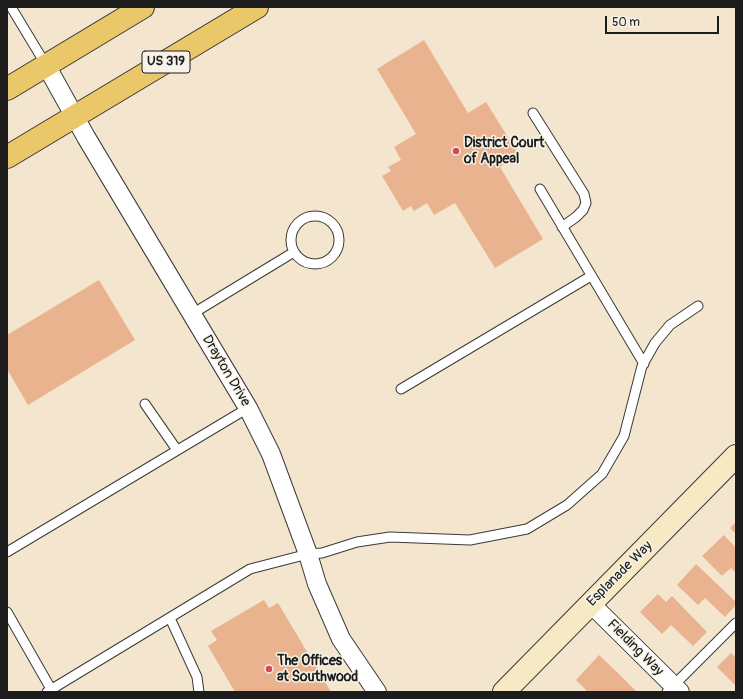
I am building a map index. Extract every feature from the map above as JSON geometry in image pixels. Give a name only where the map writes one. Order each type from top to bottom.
[{"type":"main road","points":[[7,89],[143,7]]},
{"type":"main road","name":"US 319","points":[[7,157],[257,7]]},
{"type":"street","name":"Drayton Drive","points":[[46,65],[75,117],[248,408],[271,454],[308,554],[317,584],[342,639],[377,692]]},
{"type":"street","name":"Esplanade Way","points":[[504,692],[736,456]]},
{"type":"street","name":"Fielding Way","points":[[590,604],[674,690]]},
{"type":"lane","points":[[12,7],[46,65]]},
{"type":"lane","points":[[533,112],[584,194],[586,204],[583,210],[576,218],[562,227]]},
{"type":"lane","points":[[540,189],[644,364]]},
{"type":"lane","points":[[307,216],[318,216],[330,220],[336,226],[339,236],[339,244],[336,252],[328,260],[323,263],[315,264],[306,262],[299,258],[294,252],[291,244],[291,235],[294,227],[299,221],[307,216]]},
{"type":"lane","points":[[192,314],[294,252]]},
{"type":"lane","points":[[401,389],[592,276]]},
{"type":"lane","points":[[7,612],[49,690],[250,569],[308,554],[322,553],[357,542],[390,537],[470,540],[527,529],[567,505],[602,474],[624,436],[634,395],[644,364],[655,343],[670,325],[698,306]]},
{"type":"lane","points":[[145,404],[177,450]]},
{"type":"lane","points":[[7,552],[248,408]]},
{"type":"lane","points":[[170,618],[197,677],[199,692]]},
{"type":"lane","points":[[674,690],[736,623]]},
{"type":"building","name":"District Court of Appeal","points":[[424,40],[468,113],[486,102],[519,155],[500,167],[543,239],[495,268],[455,203],[434,215],[427,203],[414,211],[411,206],[403,211],[382,176],[391,171],[388,167],[401,160],[394,147],[416,134],[377,69]]},
{"type":"building","points":[[99,280],[135,340],[28,405],[7,369],[7,335]]},
{"type":"building","points":[[736,522],[736,534],[730,528]]},
{"type":"building","points":[[724,535],[736,548],[736,573],[731,568],[722,576],[702,556]]},
{"type":"building","points":[[696,564],[736,602],[736,605],[725,617],[705,598],[698,605],[677,585]]},
{"type":"building","points":[[658,594],[666,602],[672,596],[707,632],[693,646],[671,625],[662,634],[640,612]]},
{"type":"building","name":"The Offices at Southwood","points":[[264,600],[269,608],[278,603],[331,692],[235,692],[208,646],[217,640],[211,631]]},
{"type":"building","points":[[731,653],[736,658],[736,686],[717,667]]},
{"type":"building","points":[[599,655],[637,692],[588,692],[576,680]]},
{"type":"place","name":"District Court of Appeal","points":[[456,151]]},
{"type":"place","name":"The Offices at Southwood","points":[[269,669]]}]
